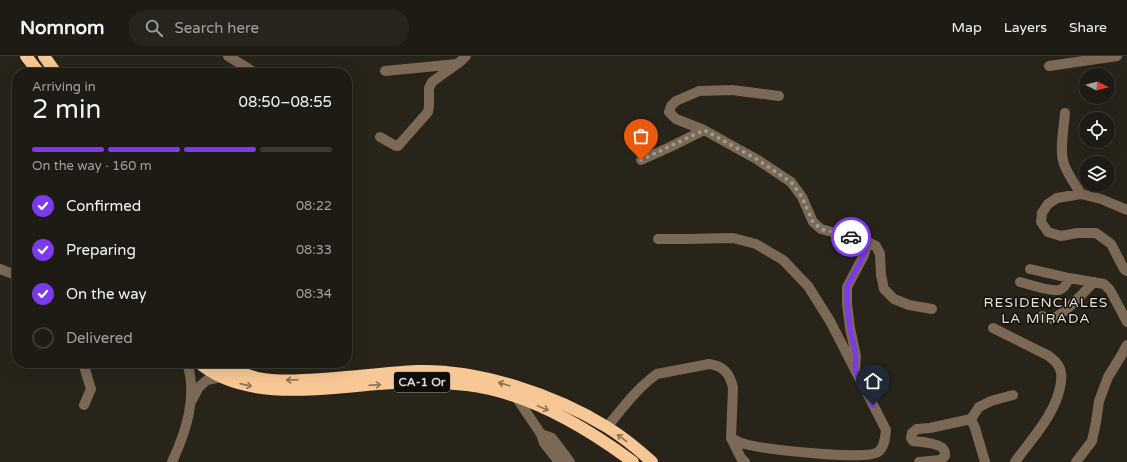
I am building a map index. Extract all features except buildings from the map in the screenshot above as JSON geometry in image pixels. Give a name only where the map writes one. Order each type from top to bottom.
[{"type":"highway","points":[[26,56],[35,68]]},
{"type":"highway","points":[[44,56],[52,68]]},
{"type":"highway","name":"CA-1 Or","points":[[206,368],[221,378],[261,389],[286,390],[416,382],[469,385],[489,389],[516,397],[562,416],[611,446],[633,462]]},
{"type":"highway","name":"CA-1 Or","points":[[229,368],[257,378],[281,381],[316,380],[418,371],[447,372],[470,376],[507,385],[550,399],[581,413],[607,427],[652,462]]},
{"type":"highway","points":[[562,416],[577,421],[597,432],[603,431],[607,427]]},
{"type":"street","points":[[228,56],[247,68]]},
{"type":"street","points":[[380,137],[398,146],[428,112],[429,88],[432,82],[466,56]]},
{"type":"street","points":[[1049,66],[1117,56]]},
{"type":"street","points":[[385,71],[456,64]]},
{"type":"street","points":[[779,96],[732,90],[699,91],[676,101],[671,106],[669,112],[672,117],[704,130],[758,160],[791,182],[802,197],[813,222],[821,229],[868,242],[876,246],[880,254],[881,275],[884,288],[894,299],[909,305],[932,309]]},
{"type":"street","points":[[1065,113],[1062,145],[1063,162],[1071,179],[1081,194]]},
{"type":"street","points":[[641,160],[704,130]]},
{"type":"street","points":[[1126,272],[1111,244],[1096,233],[1077,233],[1061,236],[1048,232],[1041,222],[1042,213],[1048,204],[1057,198],[1081,194],[1101,199],[1127,210]]},
{"type":"street","points":[[658,239],[685,240],[733,238],[756,244],[783,260],[808,286],[830,321],[886,430],[885,442],[878,452],[869,455],[827,455],[744,444],[731,438]]},
{"type":"street","points":[[855,370],[856,356],[850,328],[847,304],[847,287],[864,255],[868,242]]},
{"type":"street","points":[[0,269],[12,274]]},
{"type":"street","points":[[1030,269],[1068,278],[1104,284],[1110,290],[1127,322]]},
{"type":"street","points":[[1020,282],[1054,291],[1060,290],[1064,287],[1068,282],[1068,278]]},
{"type":"street","points":[[1042,316],[1050,319],[1058,316],[1094,282]]},
{"type":"street","points":[[993,328],[1049,356],[1057,362],[1062,374],[1056,400],[1045,421],[1015,462]]},
{"type":"street","points":[[1076,462],[1092,441],[1099,401],[1108,377],[1122,356],[1127,345]]},
{"type":"street","points":[[607,427],[633,395],[657,374],[709,364],[720,366],[725,370],[732,382],[731,438],[741,458],[745,462]]},
{"type":"street","points":[[84,405],[92,389],[85,368]]},
{"type":"street","points":[[172,462],[181,441],[188,418],[191,378],[189,368]]},
{"type":"street","points":[[190,404],[199,387],[207,380],[221,378]]},
{"type":"street","points":[[919,462],[940,460],[945,456],[945,450],[939,445],[913,441],[911,438],[912,433],[918,429],[930,428],[971,419],[979,407],[991,401],[1013,394]]},
{"type":"street","points":[[516,397],[541,434],[544,443],[559,462]]},
{"type":"street","points":[[971,419],[975,428],[984,462]]},
{"type":"street","points":[[541,434],[552,438],[570,462]]},
{"type":"way so far","points":[[641,160],[704,130],[758,160],[791,182],[802,197],[813,222],[821,229],[851,237]]},
{"type":"district","name":"RESIDENCIALES LA MIRADA","points":[[1046,310]]},
{"type":"route","points":[[851,237],[868,242],[864,255],[847,287],[847,304],[856,356],[855,370],[873,405]]}]
